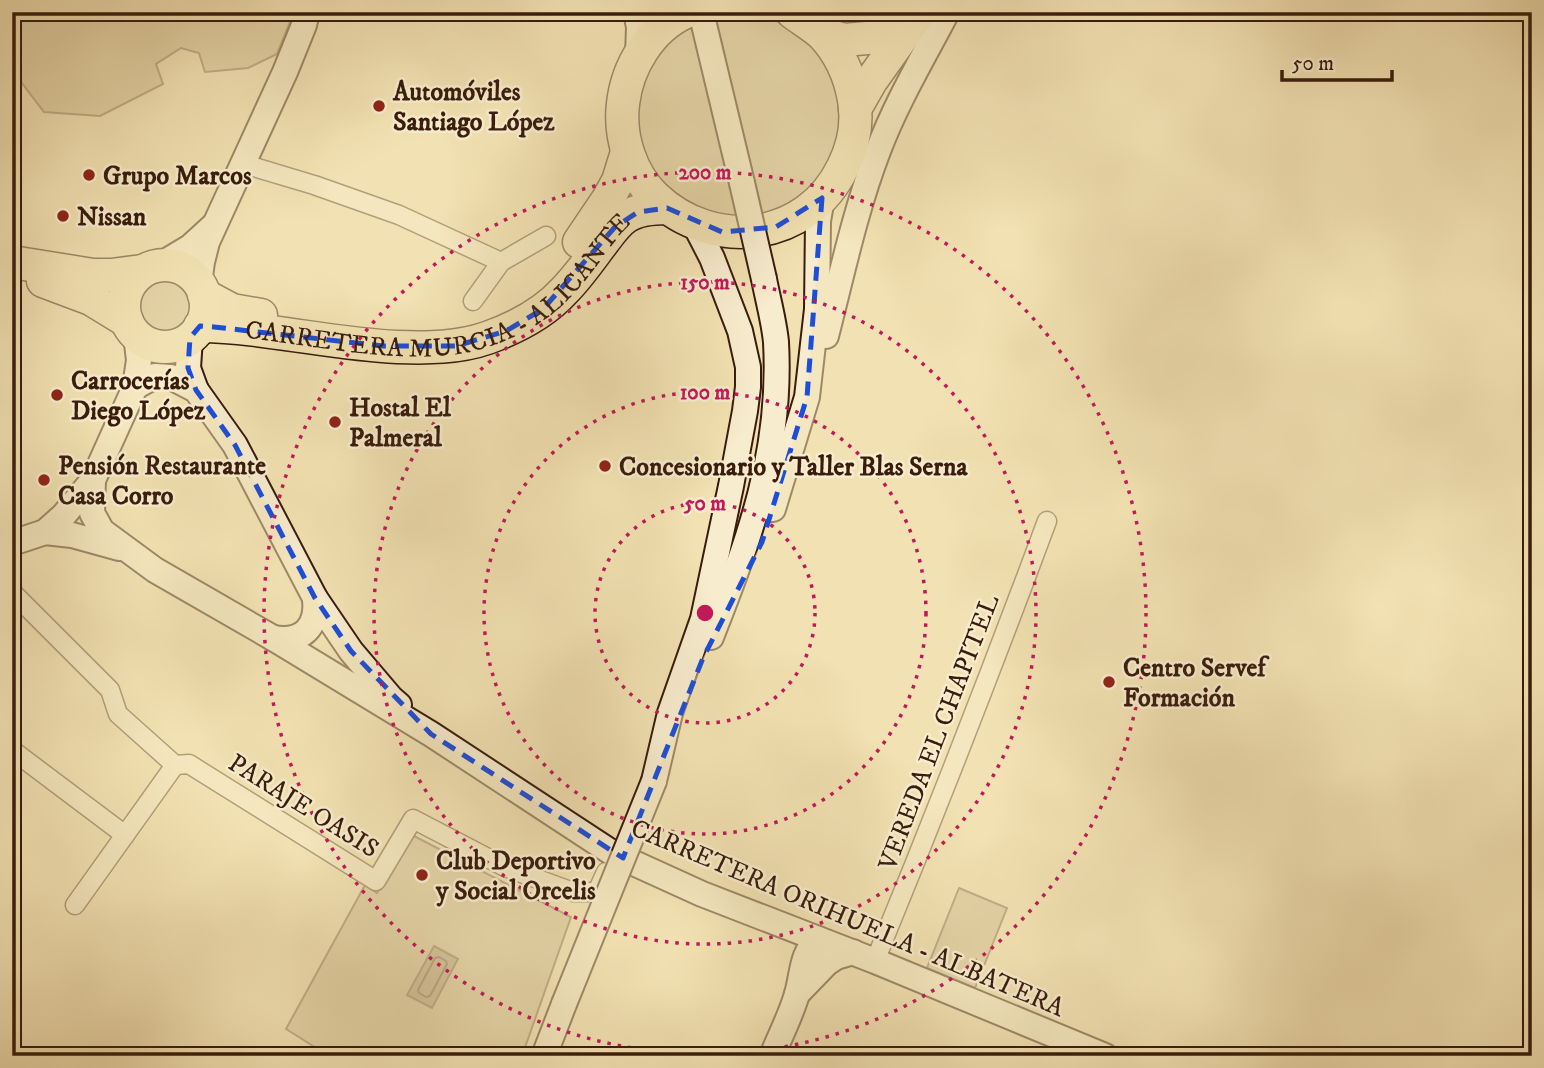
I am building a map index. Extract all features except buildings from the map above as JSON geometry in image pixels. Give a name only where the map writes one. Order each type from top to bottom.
[{"type":"highway","points":[[686,12],[657,33],[638,55],[629,74],[622,113],[627,152],[650,192],[667,208],[695,225],[722,232],[749,233],[776,227],[801,215],[822,198],[838,179],[848,157],[854,133],[855,109],[845,68],[821,33],[792,12]]},
{"type":"highway","points":[[821,33],[844,40],[879,37],[918,15]]},
{"type":"highway","points":[[855,109],[918,15]]},
{"type":"highway","name":"CARRETERA MURCIA - ALICANTE","points":[[202,289],[232,310],[247,313],[422,329],[444,328],[484,319],[525,300],[554,274],[608,200],[618,181],[627,152]]},
{"type":"highway","name":"CARRETERA MURCIA - ALICANTE","points":[[195,332],[246,329],[393,347],[435,348],[485,339],[526,321],[563,293],[626,217],[650,208],[667,208]]},
{"type":"highway","points":[[12,262],[93,275],[111,275],[172,265],[191,275],[202,289],[206,306],[204,317],[195,332],[177,345],[163,347],[148,343],[91,299],[12,270]]},
{"type":"highway","points":[[131,328],[124,310],[127,288],[133,279],[151,268]]},
{"type":"main road","points":[[202,289],[202,262],[207,242],[285,72],[307,12]]},
{"type":"main road","points":[[636,12],[639,27],[638,55]]},
{"type":"main road","points":[[546,1054],[748,538],[766,477],[776,414],[776,339],[701,12]]},
{"type":"main road","points":[[703,658],[733,608],[762,542],[825,341],[859,207],[878,150],[947,12]]},
{"type":"main road","points":[[807,397],[817,309],[818,221],[822,198]]},
{"type":"main road","points":[[151,268],[190,247],[215,222]]},
{"type":"main road","points":[[654,781],[670,713],[703,619],[732,486],[748,387],[747,359],[740,331],[712,258],[695,225]]},
{"type":"main road","points":[[12,543],[45,532],[64,515],[93,480],[135,387],[139,360],[131,328]]},
{"type":"main road","name":"CARRETERA MURCIA - ALICANTE","points":[[195,332],[188,368],[196,390]]},
{"type":"main road","points":[[135,387],[155,376],[163,376],[171,377],[196,390],[235,445],[315,598],[351,651],[391,698],[431,734]]},
{"type":"main road","points":[[93,480],[92,513],[102,531],[155,570],[431,734]]},
{"type":"main road","points":[[45,532],[72,535],[129,551]]},
{"type":"main road","points":[[273,638],[286,640],[299,637],[309,628],[315,617],[315,598]]},
{"type":"main road","name":"CARRETERA ORIHUELA - ALBATERA","points":[[431,734],[614,854],[678,883],[1105,1056]]},
{"type":"main road","points":[[764,918],[785,933],[797,952],[797,994]]},
{"type":"main road","points":[[772,1056],[797,994],[815,968],[819,950],[818,939]]},
{"type":"main road","points":[[797,994],[836,957],[864,957]]},
{"type":"street","points":[[244,164],[399,215],[501,262]]},
{"type":"street","points":[[473,301],[501,262],[546,236]]},
{"type":"street","name":"VEREDA EL CHAPITEL","points":[[864,957],[964,740],[1047,521]]},
{"type":"street","name":"PARAJE OASIS","points":[[12,592],[110,690],[118,715],[176,765],[189,764],[376,881],[413,819],[505,867],[573,892],[597,892],[614,854]]},
{"type":"street","points":[[12,750],[125,835]]},
{"type":"street","points":[[75,905],[176,765]]},
{"type":"highlighted area","points":[[822,198],[807,397],[762,542],[703,658],[623,858],[431,734],[351,651],[315,598],[235,445],[196,390],[188,368],[190,338],[200,326],[383,346],[456,346],[506,331],[543,309],[615,227],[638,212],[667,208],[722,232],[776,227]]},
{"type":"shaded area","points":[[12,12],[294,12],[277,54],[248,68],[205,72],[199,53],[181,48],[156,64],[163,84],[100,116],[44,112],[12,70]]},
{"type":"shaded area","points":[[735,13],[761,15],[785,24],[812,43],[824,57],[839,91],[841,131],[826,172],[794,204],[763,216],[715,16]]},
{"type":"shaded area","points":[[692,24],[739,219],[700,212],[660,184],[640,148],[635,113],[642,78],[666,42]]},
{"type":"shaded area","points":[[165,280],[175,282],[183,288],[189,296],[189,316],[183,324],[175,330],[165,332],[155,330],[147,324],[141,316],[139,306],[141,296],[147,288],[155,282]]},
{"type":"shaded area","points":[[412,835],[571,917],[522,1056],[329,1056],[286,1029],[365,885],[377,893]]},
{"type":"shaded area","points":[[959,888],[1007,908],[975,988],[927,968]]},
{"type":"water","points":[[434,946],[458,959],[432,1008],[407,995]]},
{"type":"place","name":"Automóviles Santiago López","points":[[379,106]]},
{"type":"place","name":"Grupo Marcos","points":[[89,175]]},
{"type":"place","name":"Nissan","points":[[63,216]]},
{"type":"place","name":"Carrocerías Diego López","points":[[57,395]]},
{"type":"place","name":"Hostal El Palmeral","points":[[335,422]]},
{"type":"place","name":"Concesionario y Taller Blas Serna","points":[[605,466]]},
{"type":"place","name":"Pensión Restaurante Casa Corro","points":[[44,480]]},
{"type":"place","name":"Centro Servef Formación","points":[[1109,682]]},
{"type":"place","name":"Club Deportivo y Social Orcelis","points":[[422,875]]}]
